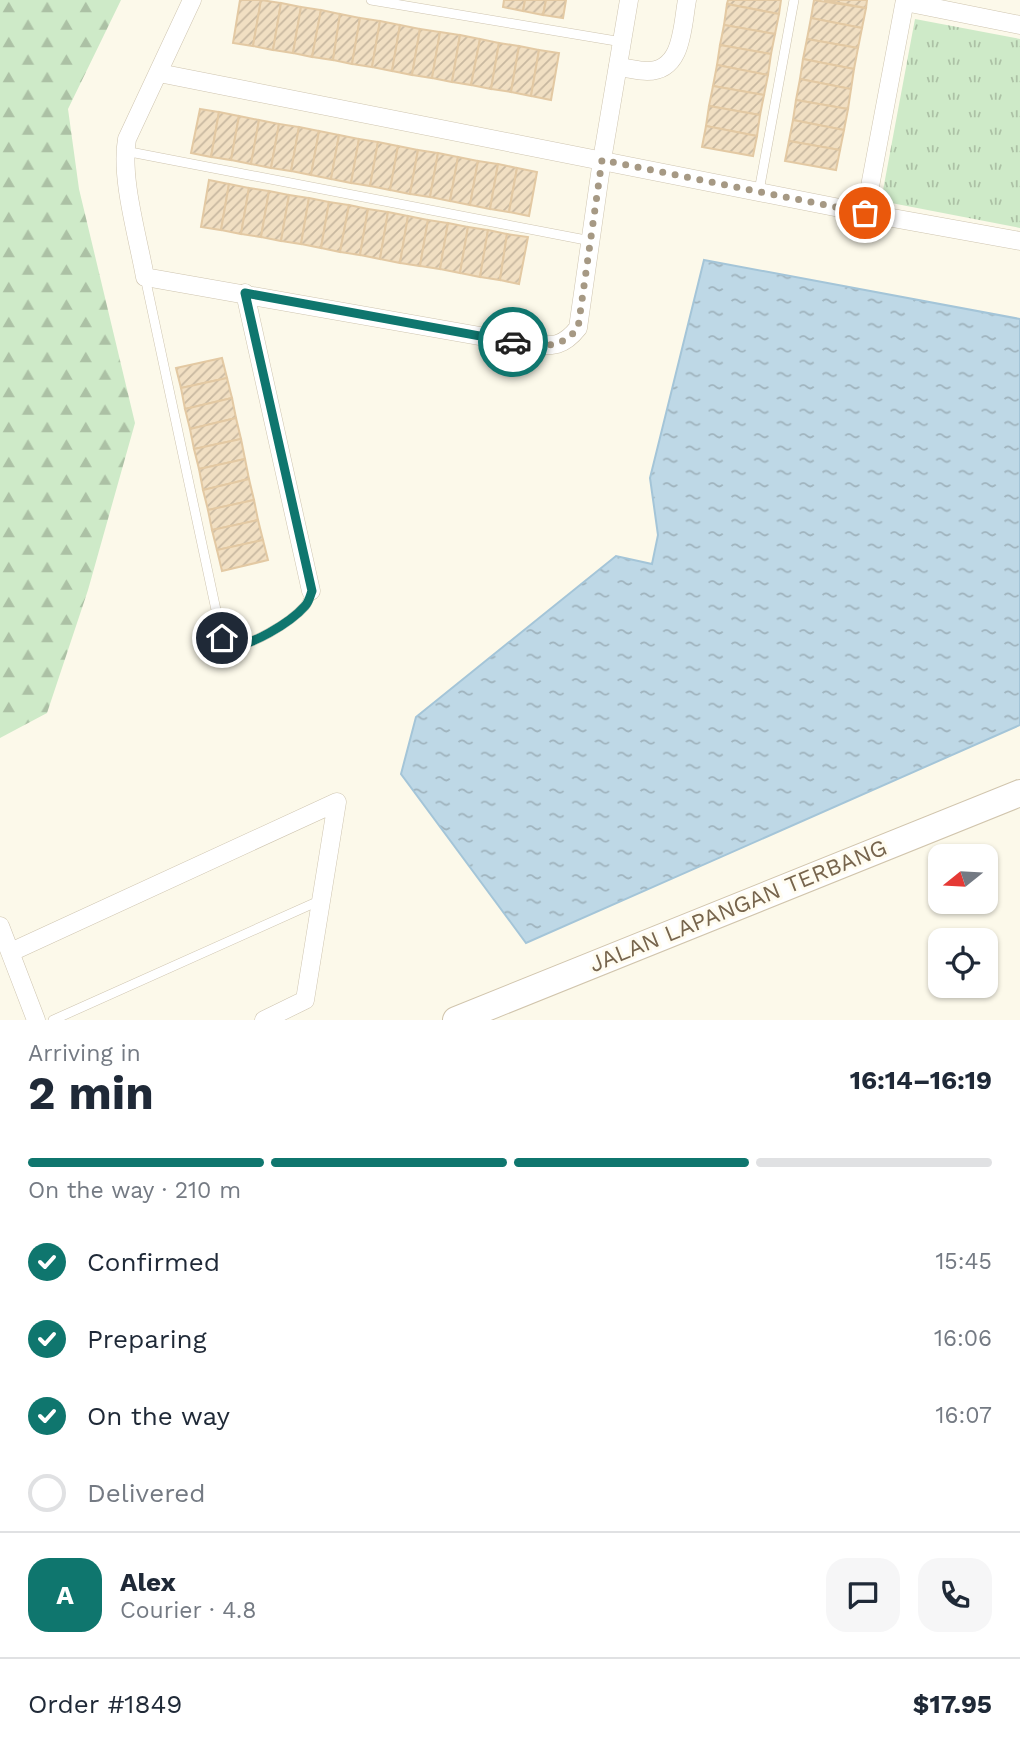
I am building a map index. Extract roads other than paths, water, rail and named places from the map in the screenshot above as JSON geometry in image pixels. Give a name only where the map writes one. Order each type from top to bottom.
[{"type":"street","points":[[192,0],[127,139],[127,177],[145,277],[530,345],[550,346],[568,341],[578,328],[629,0]]},
{"type":"street","points":[[618,67],[648,71],[666,66],[678,52],[687,0]]},
{"type":"street","points":[[865,213],[905,1],[1020,25]]},
{"type":"street","points":[[159,73],[865,213],[1020,240]]},
{"type":"street","points":[[245,293],[312,591]]},
{"type":"street","name":"JALAN LAPANGAN TERBANG","points":[[456,1020],[1020,793]]},
{"type":"street","points":[[10,952],[337,802],[305,1000],[264,1020]]},
{"type":"street","points":[[0,926],[36,1020]]},
{"type":"lane","points":[[371,0],[622,42]]},
{"type":"lane","points":[[759,191],[794,0]]},
{"type":"lane","points":[[125,152],[590,241]]},
{"type":"lane","points":[[145,277],[222,638],[228,647],[239,647],[283,625],[307,605],[312,591]]},
{"type":"lane","points":[[53,1020],[321,900]]},
{"type":"water","points":[[704,260],[1020,319],[1020,725],[526,943],[401,774],[416,717],[616,556],[652,564],[658,535],[650,478]]}]
